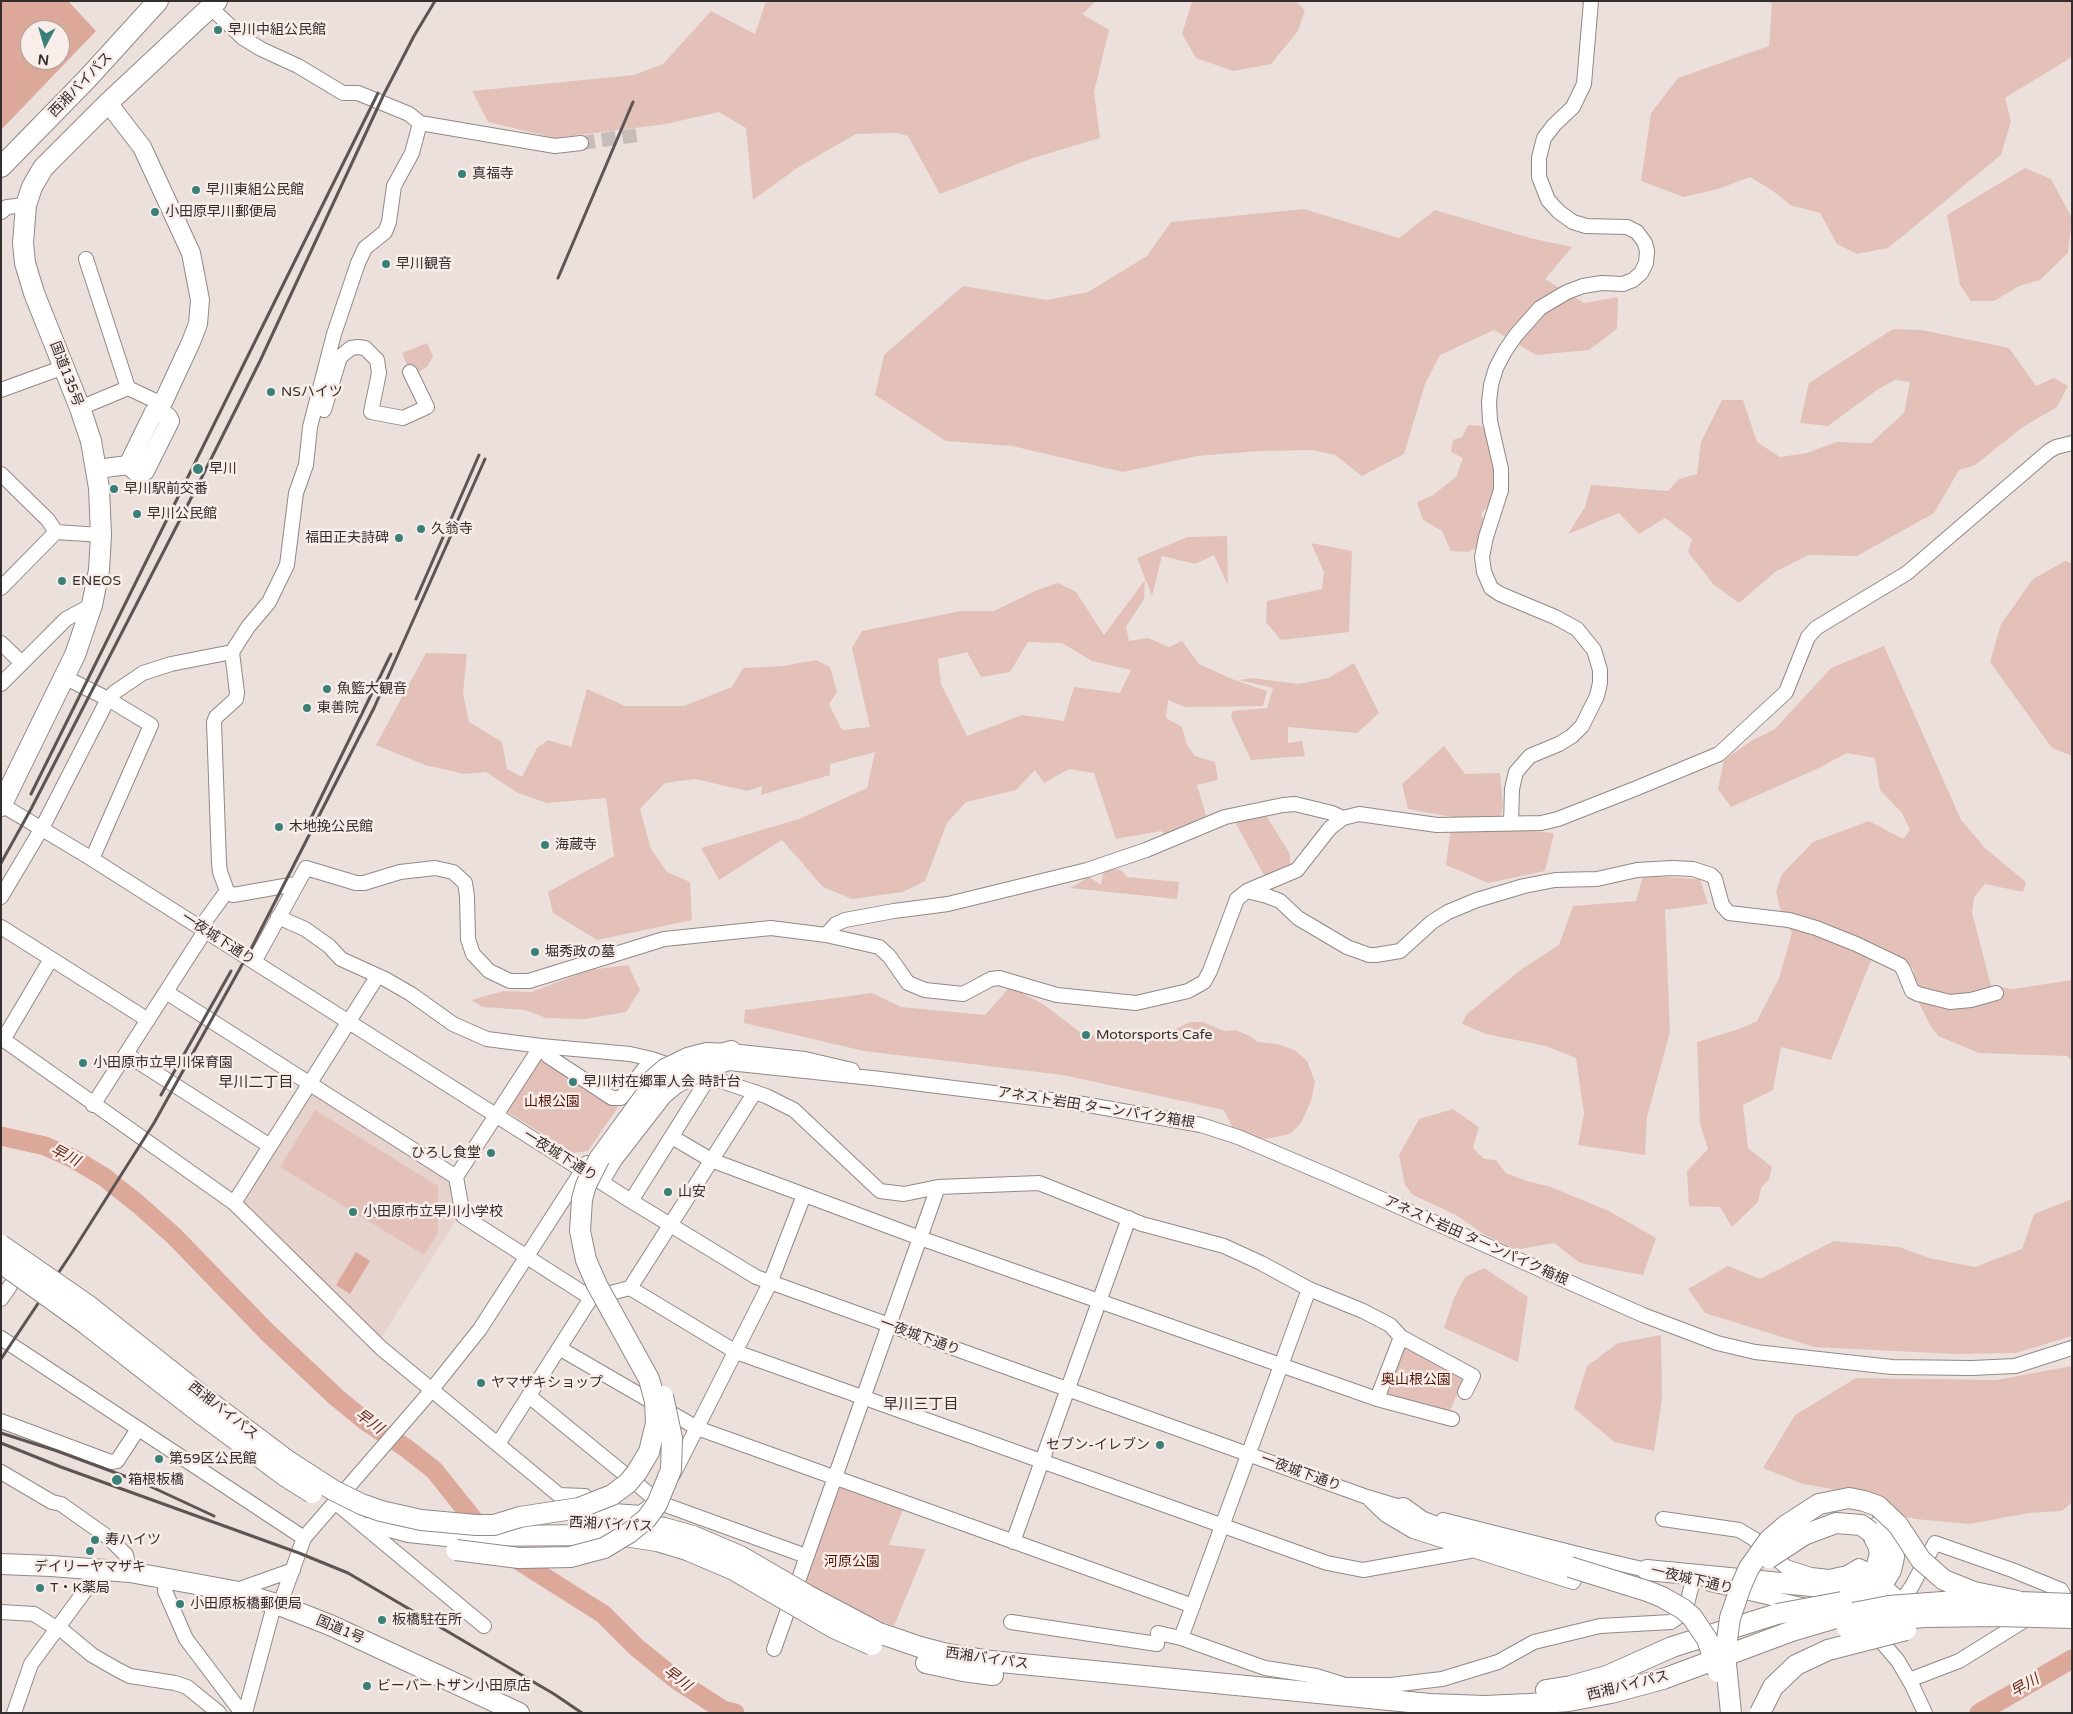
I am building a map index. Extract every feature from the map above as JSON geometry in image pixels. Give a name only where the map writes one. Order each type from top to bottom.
[{"type":"highway","name":"西湘バイパス","points":[[1,158],[87,71],[150,1]]},
{"type":"highway","name":"西湘バイパス","points":[[1,167],[87,80],[158,1]]},
{"type":"highway","name":"国道135号","points":[[2,806],[76,655],[92,605],[99,570],[101,535],[97,469],[91,441],[80,408],[34,293],[25,263],[23,243],[26,205],[32,187],[44,168],[108,103],[214,4]]},
{"type":"highway","points":[[494,1525],[520,1517],[579,1508],[606,1498],[628,1483],[649,1452],[656,1423],[653,1393],[643,1366],[591,1271],[582,1245],[580,1213],[586,1184],[599,1159],[655,1085],[730,1057]]},
{"type":"highway","points":[[375,1523],[391,1534],[424,1544],[511,1557],[557,1558],[589,1553],[617,1541],[638,1527],[657,1504],[671,1470],[673,1448],[669,1416],[654,1373],[598,1271],[588,1238],[587,1218],[592,1189],[605,1160],[654,1094],[672,1080],[694,1069]]},
{"type":"highway","name":"西湘バイパス","points":[[1,1245],[89,1306],[280,1455],[333,1490],[362,1504],[401,1516],[444,1522],[494,1525],[598,1521],[632,1523],[679,1532],[740,1556],[807,1595],[876,1639],[917,1661],[972,1672],[1371,1706],[1529,1704],[1569,1700],[1665,1684],[1845,1628],[1893,1620],[1924,1617],[1999,1616],[2072,1618]]},
{"type":"highway","name":"西湘バイパス","points":[[1,1263],[86,1324],[285,1476],[331,1504],[375,1523],[409,1532],[446,1536],[499,1537],[597,1534],[657,1541],[695,1553],[734,1570],[834,1628],[876,1639]]},
{"type":"highway","points":[[1731,1713],[1726,1647],[1730,1618],[1741,1586],[1749,1568],[1769,1540],[1785,1526],[1820,1504],[1848,1498],[1878,1506],[1898,1525],[1921,1560],[1944,1580],[1974,1592],[2018,1601]]},
{"type":"highway","points":[[1403,1508],[1421,1521],[1444,1530],[1578,1562],[1674,1603],[1692,1617],[1711,1648],[1731,1713]]},
{"type":"highway","points":[[1371,1706],[1535,1692],[1571,1686],[1607,1676],[1672,1648],[1777,1614],[1865,1596],[1877,1590],[1886,1580],[1894,1557],[1893,1545],[1889,1535],[1876,1528],[1864,1512],[1852,1510],[1828,1512],[1801,1524],[1785,1536],[1759,1571],[1744,1603],[1736,1635],[1734,1662],[1742,1713]]},
{"type":"highway","points":[[1647,1570],[1832,1588],[1850,1588],[1866,1581],[1876,1569],[1880,1553],[1876,1528]]},
{"type":"highway","name":"国道1号","points":[[1,1564],[130,1572],[234,1591],[279,1605],[330,1625],[519,1713]]},
{"type":"highway","name":"西湘バイパス","points":[[1573,1713],[1611,1706],[1792,1631],[1853,1613],[1889,1606],[1939,1601],[2018,1601],[2069,1595]]},
{"type":"highway","points":[[1760,1713],[1773,1687],[1796,1664],[1811,1656],[1846,1644],[1907,1630],[1999,1616]]},
{"type":"main road","points":[[97,469],[128,465],[154,412],[161,407],[198,324],[201,313],[198,281],[191,254],[142,147],[108,103]]},
{"type":"street","points":[[1512,824],[1512,789],[1516,772],[1530,756],[1559,744],[1572,736],[1582,726],[1597,696],[1600,670],[1594,650],[1577,629],[1555,617],[1500,594],[1491,588],[1484,572],[1482,557],[1486,536],[1500,490],[1500,460],[1490,421],[1489,402],[1491,385],[1496,368],[1505,351],[1540,308],[1567,292],[1583,286],[1602,283],[1623,284],[1633,280],[1641,273],[1646,264],[1647,251],[1645,243],[1636,232],[1627,227],[1586,226],[1573,222],[1559,212],[1548,200],[1539,177],[1539,158],[1544,138],[1554,125],[1573,107],[1584,84],[1591,1]]},
{"type":"street","points":[[214,4],[243,38],[261,49],[298,66],[343,93],[358,92],[409,114],[420,123],[555,146],[581,143]]},
{"type":"street","points":[[296,884],[233,895],[227,891],[220,872],[219,863],[214,722],[216,717],[236,699],[237,693],[232,652],[269,602],[288,565],[294,504],[306,465],[312,420],[334,334],[355,270],[365,248],[385,232],[389,222],[394,186],[412,154],[420,123]]},
{"type":"street","points":[[1,212],[7,207],[26,205]]},
{"type":"street","points":[[86,259],[128,388],[161,407]]},
{"type":"street","points":[[312,420],[322,417],[340,357],[351,348],[358,346],[365,348],[377,360],[379,373],[371,412],[403,418],[427,407],[410,372]]},
{"type":"street","points":[[1,390],[64,368]]},
{"type":"street","points":[[80,408],[128,388]]},
{"type":"street","points":[[254,962],[306,868],[356,883],[364,883],[400,872],[435,868],[453,872],[464,883],[466,888],[468,939],[473,954],[483,966],[495,975],[510,981],[520,982],[546,975],[651,942],[676,937],[771,928],[826,935],[879,947],[889,956],[908,984],[925,990],[963,994],[991,979],[1000,978],[1057,995],[1142,1003],[1188,991],[1204,982],[1210,971],[1233,905],[1237,899],[1247,891],[1297,870],[1330,828],[1343,818],[1360,814],[1437,825],[1541,822],[1558,819],[1719,754],[1786,692],[1808,637],[1816,628],[1899,579],[2050,451],[2056,447],[2072,443]]},
{"type":"street","points":[[1,474],[48,520],[56,532]]},
{"type":"street","points":[[1,588],[56,532],[101,535]]},
{"type":"street","points":[[1,684],[66,619],[92,605]]},
{"type":"street","points":[[1,643],[22,664]]},
{"type":"street","points":[[1,897],[42,828],[108,700],[115,692],[143,673],[171,664],[232,652]]},
{"type":"street","points":[[64,677],[151,725],[92,859]]},
{"type":"street","points":[[826,935],[832,926],[845,920],[873,914],[948,904],[1088,870],[1146,850],[1225,817],[1295,804],[1332,813],[1343,818]]},
{"type":"street","name":"一夜城下通り","points":[[2,806],[92,859],[630,1201],[738,1267],[770,1283],[888,1326],[1366,1497],[1403,1508]]},
{"type":"street","points":[[1247,891],[1280,901],[1298,918],[1347,947],[1369,955],[1376,955],[1400,950],[1432,922],[1448,912],[1492,895],[1524,886],[1555,880],[1597,879],[1637,870],[1693,869],[1711,875],[1718,885],[1725,910],[1729,913],[1789,920],[1816,928],[1856,944],[1904,969],[1912,991],[1918,994],[1950,1002],[1971,1000],[1996,993]]},
{"type":"street","points":[[93,1105],[166,992],[227,891]]},
{"type":"street","points":[[278,917],[305,929],[329,946],[341,958],[411,994],[453,1024],[487,1039],[630,1054],[694,1069],[766,1096],[794,1110],[880,1191],[904,1194],[938,1187],[1039,1183],[1129,1218],[1201,1241],[1224,1246],[1261,1263],[1309,1289],[1390,1325],[1401,1336],[1473,1376],[1465,1392]]},
{"type":"street","points":[[1,927],[148,1020]]},
{"type":"street","points":[[51,959],[2,1039],[234,1203],[428,1394],[498,1444],[560,1495],[585,1496],[600,1510],[641,1513],[658,1501],[770,1283],[804,1195]]},
{"type":"street","points":[[234,1203],[378,977]]},
{"type":"street","points":[[166,992],[456,1177]]},
{"type":"street","points":[[541,1046],[548,1056],[612,1098],[621,1098],[652,1060]]},
{"type":"street","points":[[541,1046],[456,1177],[463,1216],[591,1298]]},
{"type":"street","points":[[126,1054],[270,1146]]},
{"type":"street","name":"アネスト岩田 ターンパイク箱根","points":[[730,1057],[805,1059],[881,1079],[983,1090],[1147,1115],[1201,1126],[1238,1138],[1332,1177],[1643,1315],[1716,1343],[1755,1352],[1892,1366],[1972,1368],[2015,1366],[2072,1348]]},
{"type":"street","points":[[244,1713],[272,1613],[279,1605],[304,1538],[428,1394],[480,1330],[583,1170],[595,1148],[627,1105],[650,1078],[664,1066],[694,1069]]},
{"type":"street","points":[[630,1201],[672,1137],[694,1069]]},
{"type":"street","points":[[602,1182],[616,1160],[664,1097],[678,1086],[694,1069]]},
{"type":"street","points":[[498,1444],[591,1298],[630,1288],[755,1092]]},
{"type":"street","points":[[672,1137],[711,1160],[920,1238],[1280,1366],[1377,1399],[1452,1420]]},
{"type":"street","points":[[774,1649],[938,1187]]},
{"type":"street","points":[[1013,1542],[1129,1218]]},
{"type":"street","points":[[1,1300],[10,1286]]},
{"type":"street","points":[[630,1288],[736,1352],[1327,1563],[1363,1570],[1470,1550]]},
{"type":"street","points":[[1181,1638],[1309,1289]]},
{"type":"street","points":[[1377,1399],[1401,1336]]},
{"type":"street","points":[[1,1338],[304,1538]]},
{"type":"street","points":[[559,1348],[697,1428],[1193,1606]]},
{"type":"street","points":[[529,1396],[658,1501],[806,1556]]},
{"type":"street","points":[[1,1421],[111,1462],[117,1461],[138,1429]]},
{"type":"street","points":[[1,1472],[52,1502],[61,1504],[109,1538],[126,1555],[130,1572]]},
{"type":"street","points":[[1366,1497],[1386,1515],[1413,1531],[1573,1582],[1578,1562]]},
{"type":"street","points":[[335,1502],[484,1626]]},
{"type":"street","points":[[1663,1519],[1738,1530],[1754,1539],[1786,1567],[1811,1575],[1829,1577],[1846,1573],[1859,1566],[1865,1569]]},
{"type":"street","points":[[1871,1634],[1902,1601],[1935,1543],[2012,1570],[2069,1595],[1959,1661],[1911,1682]]},
{"type":"street","name":"一夜城下通り","points":[[1578,1562],[1647,1570],[1778,1599],[1837,1615],[1881,1641],[1898,1661],[1911,1682],[1925,1713]]},
{"type":"street","points":[[14,1713],[31,1664],[101,1569]]},
{"type":"street","points":[[234,1591],[293,1570]]},
{"type":"street","points":[[165,1577],[165,1591],[186,1639],[244,1713]]},
{"type":"street","points":[[1012,1622],[1157,1644],[1158,1632],[1181,1638],[1265,1668],[1316,1676],[1344,1685],[1392,1685],[1451,1677],[1498,1662],[1534,1642],[1590,1628],[1671,1622],[1685,1612],[1693,1580]]},
{"type":"street","points":[[1888,1589],[1902,1601]]},
{"type":"street","points":[[1,1612],[34,1614],[57,1627],[92,1655],[118,1670],[130,1676],[175,1683],[186,1687],[219,1713]]},
{"type":"shaded area","points":[[1,1],[68,1],[96,31],[70,58],[70,20],[20,20],[20,70],[59,70],[1,130]]},
{"type":"shaded area","name":"小田原市立早川小学校","points":[[311,1093],[451,1183],[457,1219],[381,1338],[377,1338],[243,1205],[243,1200]]},
{"type":"shaded area","points":[[356,1252],[370,1261],[350,1294],[336,1285]]},
{"type":"green space","points":[[766,1],[1096,1],[1082,14],[1109,30],[1094,92],[1100,138],[1033,158],[940,194],[908,136],[896,133],[856,134],[797,168],[753,200],[746,128],[719,112],[666,124],[555,138],[488,122],[472,91],[634,75],[663,64],[711,11],[755,34]]},
{"type":"green space","points":[[1192,1],[1295,1],[1305,10],[1298,31],[1271,64],[1233,71],[1196,58],[1182,34]]},
{"type":"green space","points":[[1769,1],[2072,1],[2072,57],[2005,98],[2011,121],[2001,155],[1888,248],[1857,254],[1837,244],[1820,213],[1790,205],[1773,191],[1750,177],[1718,189],[1684,197],[1641,181],[1651,113],[1678,78],[1769,46],[1772,4]]},
{"type":"green space","points":[[2025,168],[2051,179],[2072,218],[2068,253],[2040,280],[2019,286],[1994,301],[1971,301],[1960,285],[1947,215]]},
{"type":"green space","points":[[1304,209],[1399,238],[1435,210],[1530,238],[1572,247],[1545,279],[1584,303],[1618,297],[1617,329],[1589,350],[1536,355],[1494,330],[1440,355],[1425,384],[1404,454],[1362,476],[1335,455],[1312,450],[1260,451],[1197,456],[1123,472],[1012,446],[946,441],[875,395],[884,355],[963,286],[1047,300],[1088,292],[1147,256],[1171,222]]},
{"type":"green space","points":[[1893,329],[1922,330],[2009,348],[2036,386],[2054,378],[2068,386],[2057,407],[2023,427],[1975,465],[1959,470],[1934,513],[1857,556],[1808,555],[1775,572],[1739,603],[1714,585],[1688,552],[1692,539],[1665,518],[1639,534],[1619,513],[1568,534],[1585,507],[1591,485],[1668,491],[1679,479],[1697,474],[1701,442],[1722,400],[1743,400],[1757,442],[1780,457],[1807,453],[1836,442],[1871,443],[1904,413],[1910,382],[1895,380],[1877,390],[1828,426],[1800,423],[1809,383]]},
{"type":"green space","points":[[427,343],[433,356],[428,366],[419,372],[417,368],[410,372],[402,353]]},
{"type":"green space","points":[[1468,425],[1482,426],[1486,430],[1493,452],[1495,478],[1493,500],[1481,514],[1486,526],[1483,544],[1468,552],[1451,551],[1442,531],[1423,520],[1417,502],[1433,495],[1456,477],[1463,458],[1451,452],[1453,440],[1462,437]]},
{"type":"green space","points":[[1227,536],[1228,586],[1214,555],[1195,564],[1162,556],[1152,596],[1137,558],[1188,537]]},
{"type":"green space","points":[[1311,543],[1352,551],[1349,632],[1281,640],[1266,622],[1267,601],[1322,589],[1324,572]]},
{"type":"green space","points":[[2065,561],[2072,563],[2072,756],[2052,748],[1990,662],[2001,624],[2033,579]]},
{"type":"green space","points":[[1145,580],[1144,599],[1126,627],[1129,641],[1148,638],[1169,647],[1182,641],[1199,664],[1232,679],[1267,691],[1263,706],[1185,707],[1168,700],[1166,718],[1182,727],[1187,745],[1195,756],[1215,762],[1218,780],[1197,785],[1209,825],[1171,840],[1161,831],[1116,839],[1094,773],[1069,769],[1044,783],[1035,770],[1016,790],[966,802],[947,823],[925,881],[903,892],[852,899],[823,887],[782,840],[719,880],[701,848],[799,819],[867,788],[875,752],[830,764],[830,775],[761,795],[762,786],[747,791],[695,779],[665,783],[640,809],[651,849],[667,872],[690,882],[692,920],[597,940],[553,913],[548,892],[614,856],[606,798],[547,803],[518,793],[486,772],[464,774],[425,765],[376,745],[426,653],[467,654],[463,693],[469,722],[502,742],[507,769],[522,777],[537,748],[548,740],[571,747],[587,689],[625,706],[684,706],[732,687],[743,668],[783,666],[816,660],[830,667],[837,692],[829,704],[842,730],[870,727],[852,648],[862,631],[961,611],[994,611],[1037,590],[1058,583],[1076,592],[1104,635]],"holes":[[[1028,642],[1062,643],[1092,661],[1131,670],[1120,693],[1074,687],[1064,721],[1022,715],[967,736],[941,684],[938,659],[967,652],[981,677],[1010,672]]]},
{"type":"green space","points":[[1884,646],[1961,820],[1986,849],[2026,882],[2023,892],[1985,884],[1974,897],[1972,912],[1991,986],[2013,989],[2072,980],[2072,1061],[2067,1056],[1979,1053],[1938,1036],[1918,1001],[1913,968],[1879,946],[1870,963],[1831,1060],[1781,1047],[1773,1090],[1743,1105],[1748,1148],[1772,1167],[1769,1179],[1761,1188],[1758,1202],[1732,1227],[1720,1207],[1689,1206],[1687,1171],[1708,1149],[1700,1124],[1697,1042],[1739,1029],[1757,1021],[1779,978],[1792,933],[1780,909],[1776,891],[1782,874],[1813,842],[1869,821],[1903,839],[1910,830],[1902,813],[1880,790],[1875,758],[1847,753],[1819,768],[1731,807],[1718,789],[1724,760],[1751,741],[1775,729],[1831,668]]},
{"type":"green space","points":[[1354,663],[1379,713],[1357,733],[1288,727],[1288,743],[1302,741],[1305,756],[1251,760],[1231,717],[1233,711],[1267,708],[1273,688],[1239,680],[1253,678],[1298,684],[1328,678]]},
{"type":"green space","points":[[1444,746],[1465,774],[1500,773],[1503,805],[1498,828],[1554,833],[1545,871],[1488,883],[1446,865],[1452,817],[1408,809],[1402,784]]},
{"type":"green space","points":[[1265,814],[1290,854],[1290,865],[1265,877],[1234,820]]},
{"type":"green space","points":[[1104,868],[1121,870],[1127,877],[1179,882],[1177,899],[1070,888],[1089,877],[1101,885]]},
{"type":"green space","points":[[1643,876],[1700,879],[1708,904],[1665,910],[1670,1032],[1647,1117],[1645,1155],[1578,1145],[1584,1114],[1576,1058],[1546,1046],[1486,1034],[1462,1024],[1466,1015],[1523,968],[1559,945],[1573,906],[1636,901]]},
{"type":"green space","points":[[628,965],[640,990],[626,1012],[585,1019],[546,1018],[525,1010],[483,1007],[471,1000],[504,991],[531,992],[590,970]]},
{"type":"green space","points":[[1010,987],[1043,1004],[1084,1035],[1161,1036],[1190,1022],[1203,1022],[1224,1031],[1235,1030],[1250,1036],[1257,1042],[1277,1044],[1295,1050],[1307,1061],[1315,1082],[1311,1101],[1301,1123],[1290,1134],[1266,1139],[1244,1135],[1232,1127],[1224,1110],[1063,1075],[864,1051],[744,1023],[745,1010],[872,993],[901,1007],[985,1015]]},
{"type":"green space","name":"山根公園","points":[[542,1058],[618,1107],[588,1151],[573,1153],[506,1111]]},
{"type":"green space","points":[[1453,1109],[1479,1127],[1473,1148],[1484,1159],[1496,1160],[1506,1173],[1551,1187],[1609,1211],[1656,1238],[1643,1275],[1580,1263],[1554,1243],[1515,1250],[1485,1235],[1456,1215],[1413,1195],[1405,1185],[1399,1155],[1419,1119]]},
{"type":"green space","points":[[315,1110],[438,1186],[438,1232],[424,1255],[280,1167]]},
{"type":"green space","points":[[2072,1199],[2072,1336],[2016,1353],[1955,1354],[1814,1347],[1705,1313],[1688,1289],[1728,1266],[1760,1279],[1834,1241],[1899,1247],[1929,1258],[1975,1267],[2022,1249],[2034,1214]]},
{"type":"green space","points":[[1484,1268],[1528,1297],[1518,1362],[1444,1328],[1454,1298],[1465,1277]]},
{"type":"green space","points":[[1661,1335],[1662,1399],[1654,1451],[1614,1442],[1574,1408],[1587,1366],[1618,1343]]},
{"type":"green space","name":"奥山根公園","points":[[1403,1347],[1464,1378],[1449,1413],[1386,1395]]},
{"type":"green space","points":[[2072,1366],[2072,1502],[2062,1511],[2029,1513],[1969,1524],[1915,1519],[1898,1515],[1861,1494],[1803,1484],[1763,1468],[1795,1415],[1856,1378],[1996,1380]]},
{"type":"green space","name":"河原公園","points":[[838,1484],[904,1507],[889,1545],[926,1549],[894,1626],[868,1616],[801,1582]]},
{"type":"waterway","name":"早川","points":[[1,1136],[45,1146],[74,1159],[104,1177],[138,1204],[174,1236],[267,1332],[336,1397],[364,1420],[406,1448],[434,1470],[486,1535]]},
{"type":"waterway","name":"早川","points":[[508,1554],[603,1614],[636,1647],[678,1681],[723,1710],[735,1713]]},
{"type":"waterway","name":"早川","points":[[1979,1713],[2072,1659]]},
{"type":"tunnel","points":[[581,143],[637,135]]},
{"type":"railway","points":[[1,863],[31,809],[204,473],[260,361],[384,94],[414,36],[435,1]]},
{"type":"railway","points":[[31,794],[378,93]]},
{"type":"railway","points":[[558,278],[633,102]]},
{"type":"railway","points":[[416,599],[479,455]]},
{"type":"railway","points":[[1,1359],[71,1254],[154,1123],[253,945],[374,708],[485,459]]},
{"type":"railway","points":[[311,818],[391,654]]},
{"type":"railway","points":[[161,1095],[231,971]]},
{"type":"railway","points":[[1,1433],[57,1451],[143,1483],[214,1516]]},
{"type":"railway","points":[[1,1443],[61,1467],[299,1553],[348,1573],[554,1694],[582,1713]]},
{"type":"place","name":"早川中組公民館","points":[[218,30]]},
{"type":"place","name":"真福寺","points":[[462,174]]},
{"type":"place","name":"早川東組公民館","points":[[196,190]]},
{"type":"place","name":"小田原早川郵便局","points":[[155,212]]},
{"type":"place","name":"早川観音","points":[[386,264]]},
{"type":"place","name":"NSハイツ","points":[[271,392]]},
{"type":"place","name":"早川","points":[[198,469]]},
{"type":"place","name":"早川駅前交番","points":[[114,489]]},
{"type":"place","name":"早川公民館","points":[[137,514]]},
{"type":"place","name":"久翁寺","points":[[421,529]]},
{"type":"place","name":"福田正夫詩碑","points":[[399,538]]},
{"type":"place","name":"ENEOS","points":[[62,581]]},
{"type":"place","name":"魚籃大観音","points":[[327,689]]},
{"type":"place","name":"東善院","points":[[307,708]]},
{"type":"place","name":"木地挽公民館","points":[[279,827]]},
{"type":"place","name":"海蔵寺","points":[[545,845]]},
{"type":"place","name":"堀秀政の墓","points":[[535,952]]},
{"type":"place","name":"Motorsports Cafe","points":[[1086,1035]]},
{"type":"place","name":"小田原市立早川保育園","points":[[83,1063]]},
{"type":"place","name":"早川村在郷軍人会 時計台","points":[[573,1082]]},
{"type":"place","name":"ひろし食堂","points":[[491,1153]]},
{"type":"place","name":"山安","points":[[668,1192]]},
{"type":"place","name":"小田原市立早川小学校","points":[[353,1212]]},
{"type":"place","name":"ヤマザキショップ","points":[[481,1383]]},
{"type":"place","name":"セブン-イレブン","points":[[1160,1445]]},
{"type":"place","name":"第59区公民館","points":[[159,1459]]},
{"type":"place","name":"箱根板橋","points":[[117,1480]]},
{"type":"place","name":"寿ハイツ","points":[[95,1540]]},
{"type":"place","name":"デイリーヤマザキ","points":[[90,1551]]},
{"type":"place","name":"T・K薬局","points":[[40,1588]]},
{"type":"place","name":"小田原板橋郵便局","points":[[180,1604]]},
{"type":"place","name":"板橋駐在所","points":[[382,1620]]},
{"type":"place","name":"ビーバートザン小田原店","points":[[367,1686]]},
{"type":"district","name":"早川二丁目","points":[[256,1083]]},
{"type":"district","name":"早川三丁目","points":[[921,1405]]}]
